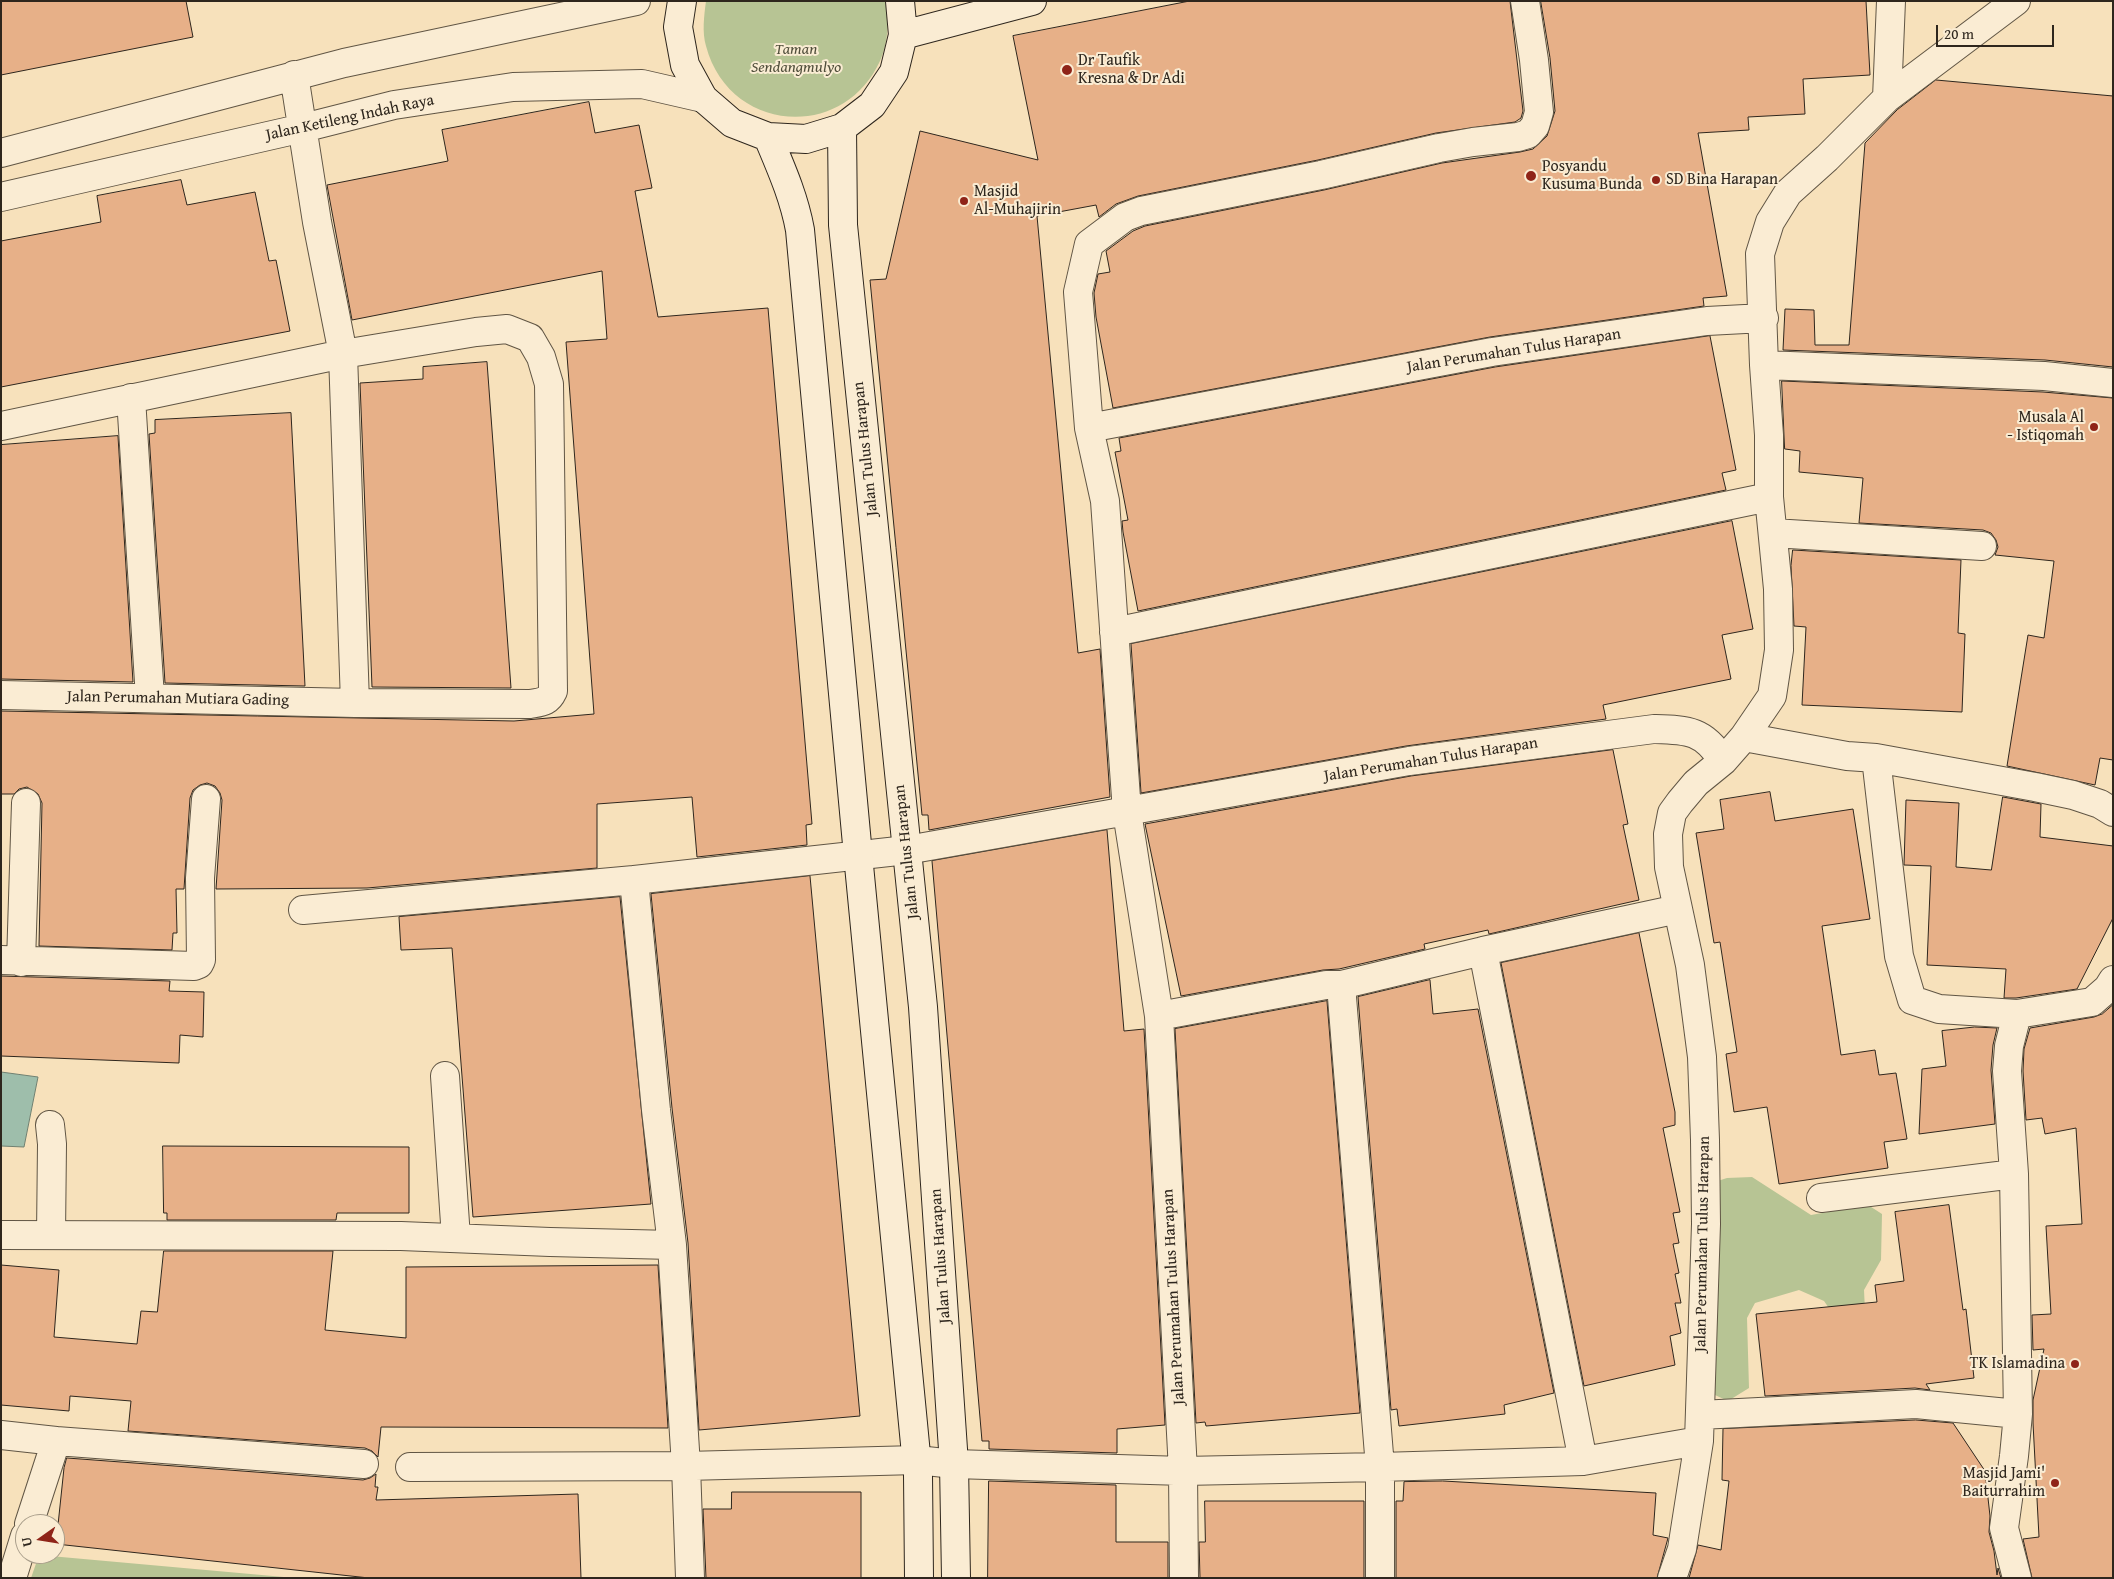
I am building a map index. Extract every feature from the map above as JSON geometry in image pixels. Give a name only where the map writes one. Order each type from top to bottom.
[{"type":"street","points":[[1,153],[294,75],[636,1]]},
{"type":"street","points":[[682,1],[678,27],[684,65],[703,98],[732,123],[768,137],[806,139],[842,128],[872,104],[894,72],[903,35],[900,1]]},
{"type":"street","points":[[903,35],[1032,1]]},
{"type":"street","name":"Jalan Perumahan Tulus Harapan","points":[[1184,1578],[1183,1471],[1159,1016],[1127,812],[1105,501],[1089,428],[1078,292],[1089,244],[1125,218],[1141,211],[1321,175],[1439,148],[1528,134],[1535,126],[1539,112],[1534,60],[1525,1]]},
{"type":"street","points":[[1887,98],[1891,1]]},
{"type":"street","points":[[1764,318],[1760,254],[1770,222],[1788,193],[1827,158],[1887,98],[2016,1]]},
{"type":"street","points":[[294,75],[317,222],[343,354],[355,702]]},
{"type":"street","name":"Jalan Ketileng Indah Raya","points":[[1,197],[303,128],[394,105],[513,87],[642,84],[703,98]]},
{"type":"street","name":"Jalan Tulus Harapan","points":[[842,128],[843,225],[907,850],[930,1104],[954,1464],[956,1578]]},
{"type":"street","points":[[768,137],[796,206],[800,230],[917,1460],[919,1578]]},
{"type":"street","name":"Jalan Perumahan Tulus Harapan","points":[[1089,428],[1492,352],[1707,321],[1764,318],[1764,365],[1769,435],[1769,497],[1778,589],[1779,650],[1772,696],[1744,737],[1723,761],[1696,783],[1672,814],[1668,834],[1669,867],[1690,964],[1702,1057],[1706,1140],[1706,1224],[1700,1428],[1682,1549],[1672,1578]]},
{"type":"street","name":"Jalan Perumahan Mutiara Gading","points":[[1,695],[530,704],[549,699],[553,691],[549,384],[541,357],[530,338],[507,329],[476,332],[343,354]]},
{"type":"street","points":[[1,426],[343,354]]},
{"type":"street","points":[[1764,365],[2044,376],[2113,383]]},
{"type":"street","points":[[131,398],[150,698]]},
{"type":"street","points":[[1114,632],[1769,497]]},
{"type":"street","points":[[1773,533],[1982,546]]},
{"type":"street","name":"Jalan Perumahan Tulus Harapan","points":[[303,910],[634,880],[907,850],[1409,761],[1654,729],[1684,730],[1701,736],[1714,747],[1723,761]]},
{"type":"street","points":[[1744,737],[1847,756],[1876,758],[2073,795],[2100,804],[2113,812]]},
{"type":"street","points":[[1876,758],[1899,956],[1912,1000],[1938,1010],[2017,1014],[2092,1002],[2108,988],[2113,980]]},
{"type":"street","points":[[26,803],[11,961],[194,966],[199,964],[201,960],[200,878],[206,799]]},
{"type":"street","points":[[634,880],[656,1110],[672,1245],[686,1466],[690,1578]]},
{"type":"street","points":[[1159,1016],[1326,985],[1341,986],[1483,951],[1678,909]]},
{"type":"street","points":[[1483,951],[1583,1461]]},
{"type":"street","points":[[1341,986],[1380,1467],[1380,1578]]},
{"type":"street","points":[[2016,1578],[2004,1528],[2018,1414],[2014,1174],[2007,1071],[2009,1046],[2017,1014]]},
{"type":"street","points":[[445,1076],[456,1238]]},
{"type":"street","points":[[50,1125],[52,1144],[51,1236]]},
{"type":"street","points":[[1821,1198],[2014,1174]]},
{"type":"street","points":[[1,1235],[327,1235],[672,1245]]},
{"type":"street","points":[[410,1466],[686,1466],[917,1460],[954,1464],[1183,1471],[1583,1461],[1700,1428],[1916,1404],[2018,1414]]},
{"type":"street","points":[[1,1435],[56,1441],[364,1464]]},
{"type":"street","points":[[32,1514],[56,1441]]},
{"type":"street","points":[[12,1578],[16,1564]]},
{"type":"green space","name":"Taman Sendangmulyo","points":[[706,1],[885,1],[888,24],[885,47],[880,61],[863,87],[840,105],[815,115],[788,116],[761,110],[738,96],[719,75],[705,41]]},
{"type":"green space","points":[[1752,1177],[1811,1215],[1868,1205],[1882,1214],[1881,1260],[1864,1290],[1866,1332],[1840,1324],[1824,1301],[1799,1290],[1755,1303],[1747,1318],[1749,1388],[1728,1401],[1704,1390],[1702,1186],[1727,1178]]},
{"type":"green space","points":[[65,1557],[295,1578],[31,1578],[36,1564],[65,1564]]},
{"type":"shaded area","points":[[1,1072],[38,1077],[24,1147],[1,1146]]},
{"type":"building","points":[[1,1],[186,1],[193,37],[1,75]]},
{"type":"building","points":[[1190,1],[1510,1],[1523,111],[1521,118],[1515,122],[1436,133],[1318,160],[1138,196],[1116,204],[1099,217],[1096,205],[1037,216],[1078,653],[1100,649],[1110,797],[929,830],[928,815],[922,815],[870,280],[886,279],[920,131],[1038,160],[1013,36]]},
{"type":"building","points":[[1541,1],[1866,1],[1870,75],[1803,79],[1805,114],[1748,117],[1749,130],[1698,133],[1727,296],[1703,298],[1704,306],[1490,337],[1113,408],[1096,317],[1094,293],[1098,274],[1110,272],[1106,251],[1133,231],[1145,226],[1324,190],[1442,163],[1533,149],[1547,136],[1555,111],[1550,58]]},
{"type":"building","points":[[1936,80],[2113,96],[2113,367],[2045,360],[1783,350],[1785,309],[1814,310],[1815,345],[1849,345],[1865,143],[1897,110]]},
{"type":"building","points":[[589,102],[595,133],[639,125],[652,188],[635,191],[658,317],[768,308],[812,824],[806,825],[807,845],[697,857],[692,797],[597,804],[597,868],[367,888],[216,889],[222,800],[215,786],[207,783],[193,790],[190,798],[184,889],[176,889],[177,933],[173,933],[172,950],[39,946],[42,803],[38,794],[27,787],[19,789],[14,794],[1,794],[1,711],[514,721],[594,714],[566,342],[607,339],[602,271],[352,320],[327,185],[448,161],[442,130]]},
{"type":"building","points":[[181,180],[187,205],[255,192],[269,261],[276,260],[290,331],[1,387],[1,241],[101,222],[97,196]]},
{"type":"building","points":[[1710,336],[1736,470],[1722,473],[1726,490],[1138,611],[1123,532],[1122,521],[1128,520],[1115,452],[1121,451],[1119,438],[1495,367]]},
{"type":"building","points":[[487,362],[511,688],[372,687],[360,383],[423,379],[423,367]]},
{"type":"building","points":[[1782,381],[2043,392],[2113,398],[2113,760],[2100,758],[2095,785],[2007,766],[2028,635],[2044,638],[2054,561],[1995,555],[1998,547],[1996,540],[1991,533],[1983,530],[1859,523],[1863,478],[1799,472],[1800,451],[1785,449]]},
{"type":"building","points":[[291,413],[305,686],[165,683],[149,434],[155,433],[155,420]]},
{"type":"building","points":[[118,436],[133,682],[1,679],[1,445]]},
{"type":"building","points":[[1732,521],[1753,629],[1722,635],[1731,679],[1603,705],[1606,719],[1406,746],[1141,793],[1131,644]]},
{"type":"building","points":[[1793,550],[1961,560],[1958,633],[1965,634],[1962,712],[1802,705],[1806,627],[1794,626],[1791,566]]},
{"type":"building","points":[[1613,750],[1628,824],[1623,825],[1639,900],[1489,934],[1488,930],[1424,944],[1425,949],[1339,969],[1323,970],[1181,996],[1145,824],[1411,776]]},
{"type":"building","points":[[1770,792],[1775,821],[1853,809],[1870,919],[1822,926],[1841,1055],[1875,1050],[1879,1075],[1896,1073],[1907,1139],[1884,1142],[1888,1168],[1779,1184],[1767,1107],[1734,1112],[1726,1054],[1737,1052],[1720,942],[1714,943],[1696,833],[1724,829],[1720,800]]},
{"type":"building","points":[[2003,797],[2041,804],[2040,837],[2113,846],[2113,918],[2077,989],[2004,998],[2006,969],[1927,965],[1931,866],[1904,865],[1906,800],[1959,803],[1956,867],[1991,870]]},
{"type":"building","points":[[1107,830],[1124,1031],[1144,1029],[1165,1425],[1117,1429],[1117,1453],[989,1449],[989,1441],[982,1441],[932,861]]},
{"type":"building","points":[[810,876],[860,1416],[699,1430],[688,1243],[672,1108],[651,894]]},
{"type":"building","points":[[620,897],[651,1204],[473,1217],[452,948],[401,950],[399,917]]},
{"type":"building","points":[[1639,933],[1675,1112],[1675,1125],[1663,1128],[1680,1212],[1673,1213],[1679,1243],[1673,1244],[1679,1273],[1675,1274],[1681,1303],[1675,1303],[1681,1333],[1670,1336],[1675,1365],[1584,1386],[1501,963]]},
{"type":"building","points":[[1,976],[170,981],[169,991],[204,992],[203,1037],[180,1035],[179,1063],[1,1056]]},
{"type":"building","points":[[1430,980],[1433,1014],[1478,1009],[1554,1393],[1504,1405],[1505,1414],[1399,1426],[1397,1409],[1391,1410],[1358,997]]},
{"type":"building","points":[[1327,1001],[1360,1413],[1206,1426],[1205,1422],[1196,1423],[1175,1029]]},
{"type":"building","points":[[2113,1005],[2113,1578],[2032,1578],[2023,1539],[2039,1537],[2033,1400],[2044,1349],[2033,1350],[2032,1315],[2051,1314],[2046,1226],[2082,1224],[2076,1128],[2045,1134],[2042,1118],[2026,1120],[2023,1071],[2024,1049],[2030,1028],[2094,1017],[2102,1014]]},
{"type":"building","points":[[1975,1027],[1997,1028],[1993,1045],[1991,1070],[1995,1124],[1919,1134],[1922,1069],[1946,1066],[1942,1031]]},
{"type":"building","points":[[163,1146],[409,1147],[409,1213],[337,1213],[336,1220],[167,1220],[167,1213],[164,1213]]},
{"type":"building","points":[[1949,1205],[1963,1310],[1966,1309],[1974,1378],[1926,1384],[1930,1390],[1915,1388],[1765,1396],[1756,1314],[1877,1302],[1875,1285],[1904,1281],[1895,1212]]},
{"type":"building","points":[[164,1251],[333,1251],[325,1330],[406,1338],[406,1267],[658,1265],[668,1428],[381,1427],[378,1457],[372,1451],[365,1448],[128,1431],[131,1401],[70,1396],[69,1411],[1,1405],[1,1265],[59,1270],[54,1337],[137,1344],[141,1311],[157,1312]]},
{"type":"building","points":[[1916,1420],[1953,1423],[1985,1471],[1990,1516],[1989,1532],[1997,1575],[1998,1568],[2001,1578],[1689,1578],[1698,1545],[1721,1550],[1729,1481],[1722,1480],[1723,1429]]},
{"type":"building","points":[[67,1458],[363,1480],[376,1474],[375,1487],[378,1487],[376,1500],[578,1494],[581,1578],[369,1578],[65,1545],[65,1514],[59,1514],[64,1468]]},
{"type":"building","points":[[989,1481],[1116,1485],[1116,1542],[1168,1542],[1168,1578],[988,1578]]},
{"type":"building","points":[[1443,1481],[1656,1493],[1653,1535],[1668,1538],[1657,1578],[1396,1578],[1396,1501],[1403,1501],[1404,1482]]},
{"type":"building","points":[[732,1492],[861,1492],[861,1578],[706,1578],[703,1509],[731,1509]]},
{"type":"building","points":[[1205,1501],[1364,1501],[1364,1578],[1200,1578],[1199,1542],[1205,1542]]},
{"type":"place","name":"Dr Taufik Kresna & Dr Adi","points":[[1067,70]]},
{"type":"place","name":"Posyandu Kusuma Bunda","points":[[1531,176]]},
{"type":"place","name":"SD Bina Harapan","points":[[1656,180]]},
{"type":"place","name":"Masjid Al-Muhajirin","points":[[964,201]]},
{"type":"place","name":"Musala Al - Istiqomah","points":[[2094,427]]},
{"type":"place","name":"TK Islamadina","points":[[2075,1364]]},
{"type":"place","name":"Masjid Jami' Baiturrahim","points":[[2055,1483]]}]
